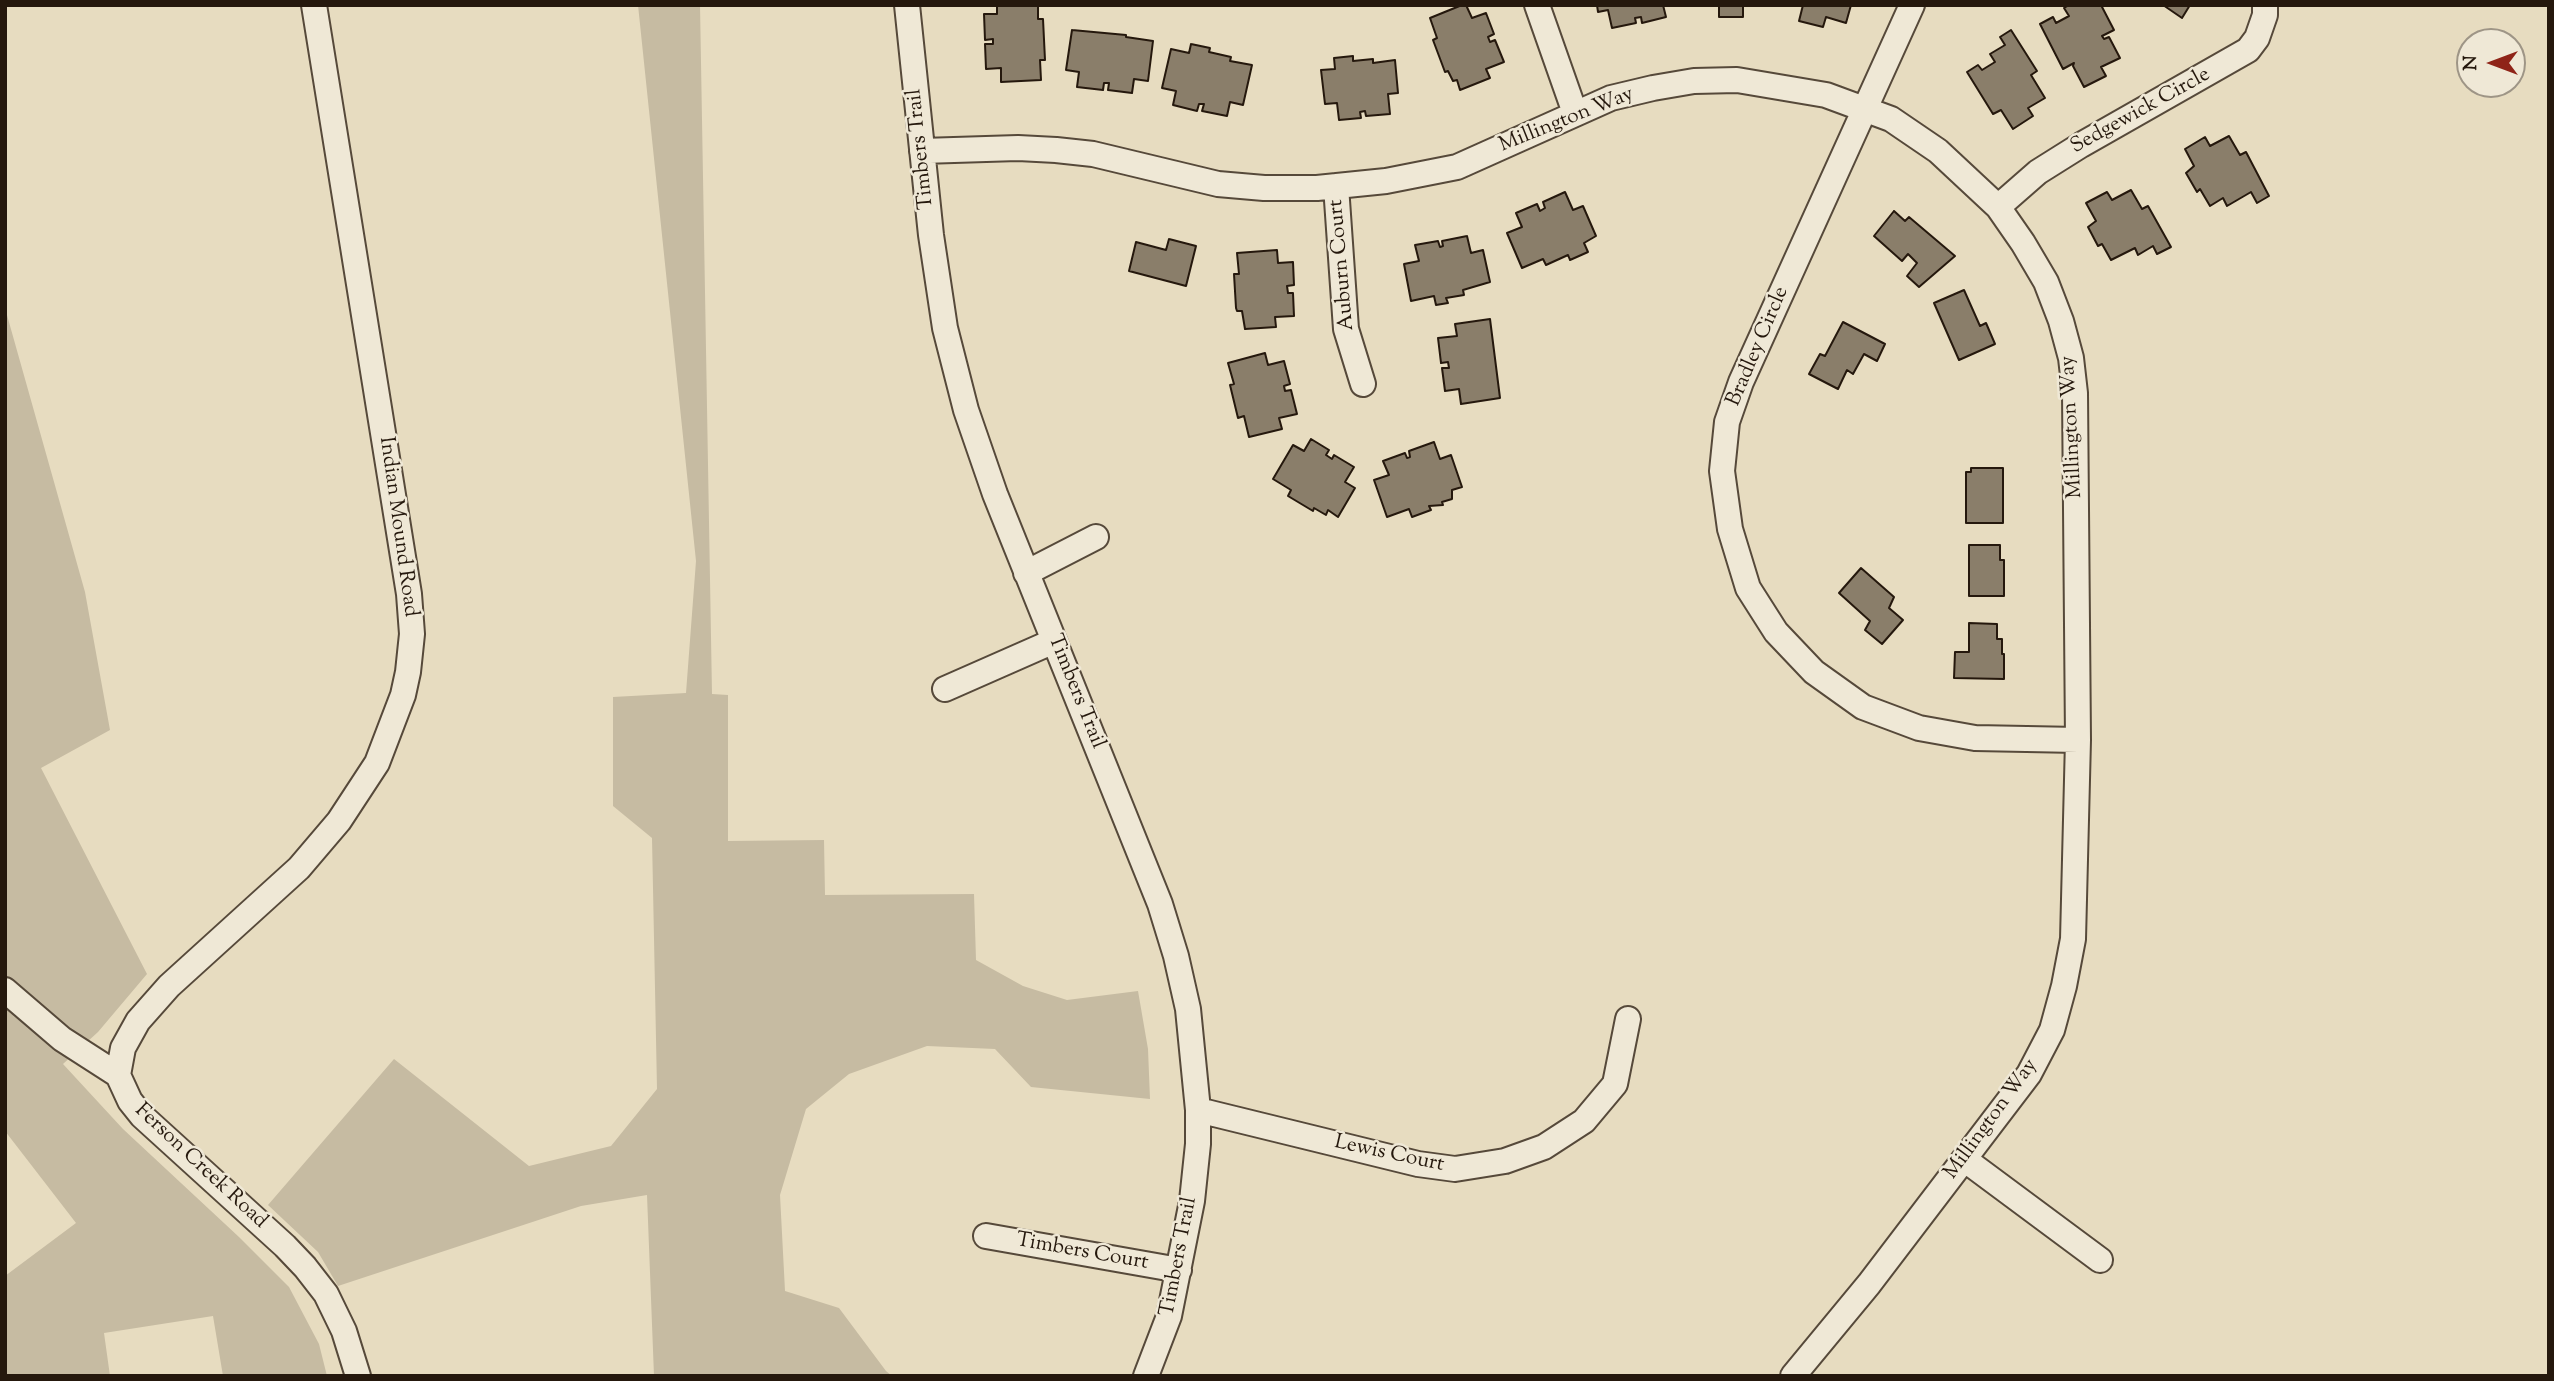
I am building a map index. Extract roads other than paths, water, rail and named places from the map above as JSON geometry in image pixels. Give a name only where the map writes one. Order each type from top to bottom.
[{"type":"street","name":"Indian Mound Road","points":[[118,1075],[123,1048],[138,1021],[161,995],[299,868],[339,821],[377,763],[400,706],[408,672],[412,634],[409,594],[314,5]]},
{"type":"street","name":"Timbers Trail","points":[[907,5],[931,235],[945,328],[966,410],[1026,573],[1160,904],[1188,1009],[1198,1110],[1198,1144],[1192,1201],[1170,1316],[1146,1376]]},
{"type":"street","points":[[1537,5],[1575,113]]},
{"type":"street","points":[[1866,110],[1912,5]]},
{"type":"street","name":"Sedgewick Circle","points":[[1998,207],[2048,165],[2248,50],[2257,38],[2265,15],[2265,5]]},
{"type":"street","name":"Millington Way","points":[[922,151],[1018,148],[1056,150],[1093,154],[1218,184],[1264,188],[1336,186],[1419,176],[1457,167],[1611,99],[1693,81],[1737,80],[1826,94],[1891,119],[1938,151],[1998,207],[2046,282],[2071,358],[2077,435],[2078,740],[2073,939],[2052,1030],[2029,1074],[1869,1284],[1793,1376]]},
{"type":"street","name":"Bradley Circle","points":[[1866,110],[1741,382],[1727,422],[1722,471],[1730,529],[1748,588],[1776,632],[1814,672],[1863,707],[1919,728],[1975,738],[2078,740]]},
{"type":"street","name":"Auburn Court","points":[[1336,186],[1346,329],[1363,384]]},
{"type":"street","points":[[1026,573],[1096,537]]},
{"type":"street","points":[[945,689],[1054,641]]},
{"type":"street","name":"Ferson Creek Road","points":[[5,990],[62,1039],[118,1075],[130,1101],[142,1116],[305,1267],[332,1306],[344,1331],[358,1376]]},
{"type":"street","name":"Lewis Court","points":[[1198,1110],[1418,1164],[1455,1169],[1505,1161],[1545,1147],[1584,1121],[1615,1084],[1628,1019]]},
{"type":"street","points":[[1964,1159],[2100,1260]]},
{"type":"street","name":"Timbers Court","points":[[986,1237],[1179,1270]]}]
